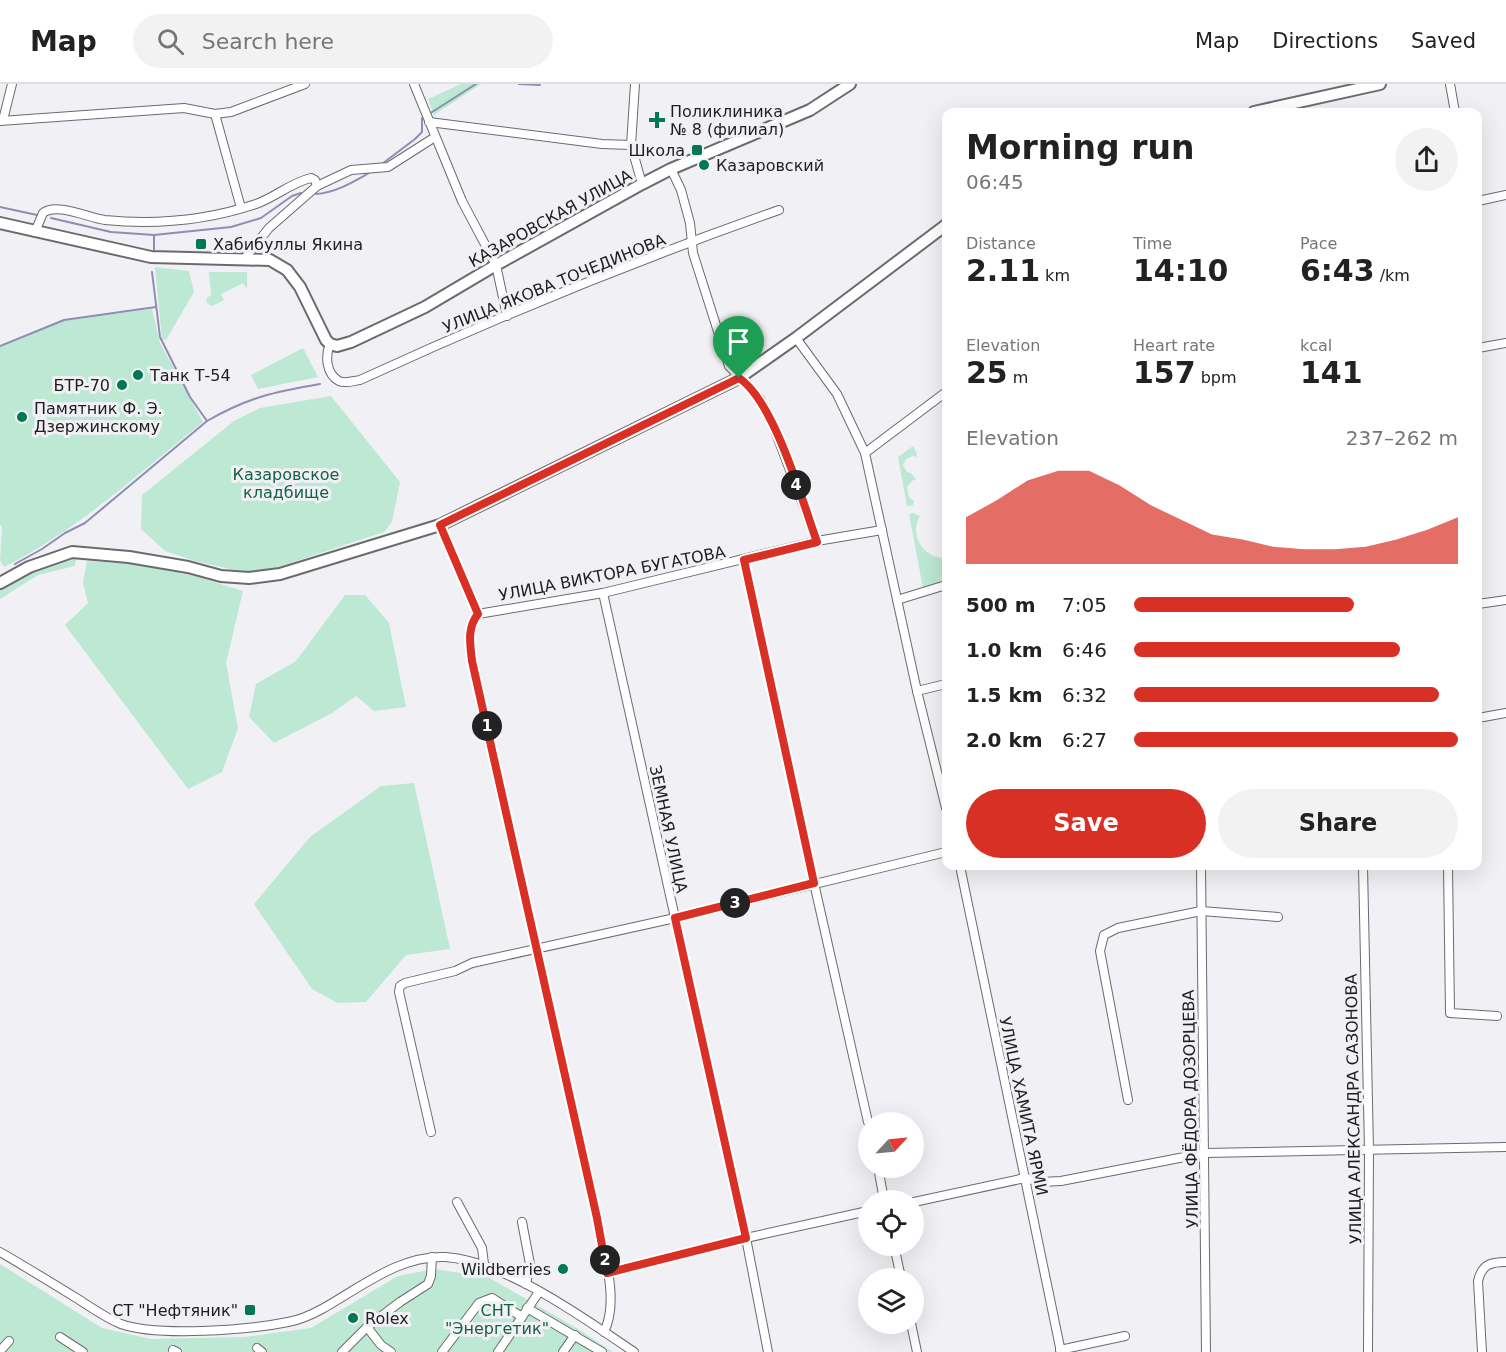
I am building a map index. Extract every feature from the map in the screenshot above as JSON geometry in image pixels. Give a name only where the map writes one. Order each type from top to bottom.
[{"type":"street","points":[[12,84],[1,121],[184,108],[215,114],[231,112],[305,84]]},
{"type":"street","points":[[414,84],[462,201],[496,265],[507,315]]},
{"type":"street","points":[[635,84],[631,146],[642,184]]},
{"type":"street","name":"КАЗАРОВСКАЯ УЛИЦА","points":[[330,344],[337,346],[351,342],[425,307],[670,169],[810,111],[850,84]]},
{"type":"street","points":[[1272,108],[1380,84]]},
{"type":"street","points":[[1450,84],[1454,108]]},
{"type":"street","points":[[215,114],[240,208]]},
{"type":"street","points":[[429,122],[631,146]]},
{"type":"street","points":[[245,258],[269,228],[317,186],[351,170],[388,167],[435,137]]},
{"type":"street","points":[[670,169],[681,190],[690,223],[691,241],[729,366],[760,399],[772,423],[817,542]]},
{"type":"street","points":[[35,232],[43,213],[52,209],[103,220],[137,222],[201,218],[222,215],[274,197],[294,183],[311,178],[315,180],[317,186]]},
{"type":"street","points":[[1482,200],[1506,195]]},
{"type":"street","name":"УЛИЦА ЯКОВА ТОЧЕДИНОВА","points":[[330,344],[326,352],[327,364],[333,374],[340,381],[360,380],[507,315],[691,241],[779,210]]},
{"type":"street","points":[[0,223],[151,256],[270,260],[287,270],[300,287],[321,332],[330,344]]},
{"type":"street","points":[[0,583],[38,563],[72,552],[129,557],[188,567],[221,576],[249,578],[280,574],[440,525],[739,378],[796,339],[942,228]]},
{"type":"street","points":[[796,339],[837,393],[865,453],[917,692],[942,792]]},
{"type":"street","points":[[1482,347],[1506,343]]},
{"type":"street","points":[[865,453],[942,395]]},
{"type":"street","name":"УЛИЦА ВИКТОРА БУГАТОВА","points":[[440,525],[478,614],[603,593],[817,542],[882,530]]},
{"type":"street","points":[[744,560],[866,1112]]},
{"type":"street","points":[[897,600],[942,586]]},
{"type":"street","name":"ЗЕМНАЯ УЛИЦА","points":[[603,593],[746,1238],[768,1352]]},
{"type":"street","points":[[1482,603],[1506,600]]},
{"type":"street","points":[[478,614],[473,621],[469,636],[472,661],[597,1218],[611,1302],[610,1317],[604,1332]]},
{"type":"street","points":[[917,692],[942,685]]},
{"type":"street","points":[[1482,717],[1506,713]]},
{"type":"street","points":[[431,1132],[399,986],[455,971],[472,963],[675,918],[942,853]]},
{"type":"street","name":"УЛИЦА ХАМИТА ЯРМИ","points":[[961,870],[1060,1351]]},
{"type":"street","name":"УЛИЦА ФЁДОРА ДОЗОРЦЕВА","points":[[1201,870],[1206,1352]]},
{"type":"street","name":"УЛИЦА АЛЕКСАНДРА САЗОНОВА","points":[[1363,870],[1369,1150],[1368,1352]]},
{"type":"street","points":[[1448,870],[1450,1013],[1497,1016]]},
{"type":"street","points":[[1128,1100],[1100,951],[1104,935],[1118,928],[1201,911],[1278,917]]},
{"type":"street","points":[[924,1200],[1025,1178],[1041,1182],[1061,1181],[1205,1153],[1506,1147]]},
{"type":"street","points":[[457,1202],[482,1248],[484,1264]]},
{"type":"street","points":[[607,1273],[746,1238],[858,1214]]},
{"type":"street","points":[[522,1222],[530,1264],[525,1284]]},
{"type":"street","points":[[0,1252],[110,1318],[136,1328],[169,1331],[237,1328],[289,1322],[313,1314],[402,1264],[432,1257],[457,1258],[484,1264],[525,1284],[634,1352]]},
{"type":"street","points":[[342,1352],[367,1327],[428,1284],[432,1257]]},
{"type":"street","points":[[1482,1352],[1478,1281],[1480,1273],[1492,1262],[1506,1262]]},
{"type":"street","points":[[498,1352],[539,1292]]},
{"type":"street","points":[[442,1352],[479,1303],[492,1298],[522,1317]]},
{"type":"street","points":[[527,1308],[602,1352]]},
{"type":"street","points":[[367,1327],[381,1345],[391,1352]]},
{"type":"street","points":[[913,1334],[917,1352]]},
{"type":"street","points":[[562,1352],[575,1335]]},
{"type":"street","points":[[1060,1351],[1125,1336]]},
{"type":"street","points":[[60,1337],[83,1352]]},
{"type":"street","points":[[0,1351],[9,1341]]},
{"type":"green space","points":[[461,84],[481,84],[434,115],[428,99]]},
{"type":"green space","points":[[155,267],[189,271],[194,292],[166,340],[162,339]]},
{"type":"green space","points":[[209,272],[247,272],[247,287],[243,283],[221,294],[224,300],[212,306],[207,303],[206,299],[211,295]]},
{"type":"green space","points":[[152,309],[160,343],[203,422],[83,518],[4,567],[0,560],[2,527],[0,524],[0,347],[61,321]]},
{"type":"green space","points":[[303,348],[318,377],[258,389],[251,375]]},
{"type":"green space","name":"Казаровское кладбище","points":[[331,396],[400,482],[392,522],[384,532],[269,570],[243,572],[195,561],[165,551],[141,529],[142,495],[234,421],[260,408]]},
{"type":"green space","points":[[913,446],[916,457],[906,459],[903,465],[907,472],[916,479],[907,487],[909,497],[914,501],[913,505],[907,506],[898,457]]},
{"type":"green space","points":[[909,514],[920,516],[917,523],[917,538],[925,551],[942,558],[942,581],[923,588]]},
{"type":"green space","points":[[76,558],[75,566],[38,575],[0,599],[0,588],[27,573],[55,561]]},
{"type":"green space","points":[[87,561],[135,564],[194,576],[243,591],[226,663],[238,728],[222,772],[188,789],[65,625],[88,603],[83,583]]},
{"type":"green space","points":[[345,595],[365,595],[389,623],[406,707],[374,711],[356,696],[332,713],[274,743],[249,717],[256,684],[296,661]]},
{"type":"green space","points":[[414,783],[450,949],[406,955],[366,1002],[338,1003],[312,989],[254,904],[310,837],[381,786]]},
{"type":"green space","name":"СНТ \"Энергетик\"","points":[[0,1264],[102,1328],[151,1339],[244,1337],[311,1328],[398,1276],[434,1269],[488,1277],[613,1352],[0,1352]]},
{"type":"waterway","points":[[429,114],[476,84]]},
{"type":"waterway","points":[[519,84],[540,85]]},
{"type":"waterway","points":[[382,164],[422,132],[422,118]]},
{"type":"waterway","points":[[316,194],[337,189],[369,173]]},
{"type":"waterway","points":[[51,218],[111,232],[154,235],[231,227],[261,218],[292,196],[301,193]]},
{"type":"waterway","points":[[0,207],[37,215]]},
{"type":"waterway","points":[[154,235],[154,250]]},
{"type":"waterway","points":[[15,564],[85,523],[207,421],[190,397],[160,337],[152,272]]},
{"type":"waterway","points":[[0,346],[64,320],[156,307]]},
{"type":"waterway","points":[[207,421],[262,396],[320,384]]},
{"type":"place","name":"Поликлиника № 8 (филиал)","points":[[657,120]]},
{"type":"place","name":"Школа","points":[[697,150]]},
{"type":"place","name":"Казаровский","points":[[704,165]]},
{"type":"place","name":"Хабибуллы Якина","points":[[201,244]]},
{"type":"place","name":"Танк Т-54","points":[[138,375]]},
{"type":"place","name":"БТР-70","points":[[122,385]]},
{"type":"place","name":"Памятник Ф. Э. Дзержинскому","points":[[22,417]]},
{"type":"place","name":"Wildberries","points":[[563,1269]]},
{"type":"place","name":"СТ \"Нефтяник\"","points":[[250,1310]]},
{"type":"place","name":"Rolex","points":[[353,1318]]},
{"type":"route","points":[[739,378],[760,399],[772,423],[817,542],[744,560],[814,883],[675,918],[746,1238],[607,1273],[597,1218],[472,661],[469,636],[473,621],[478,614],[440,525],[739,378]]}]
